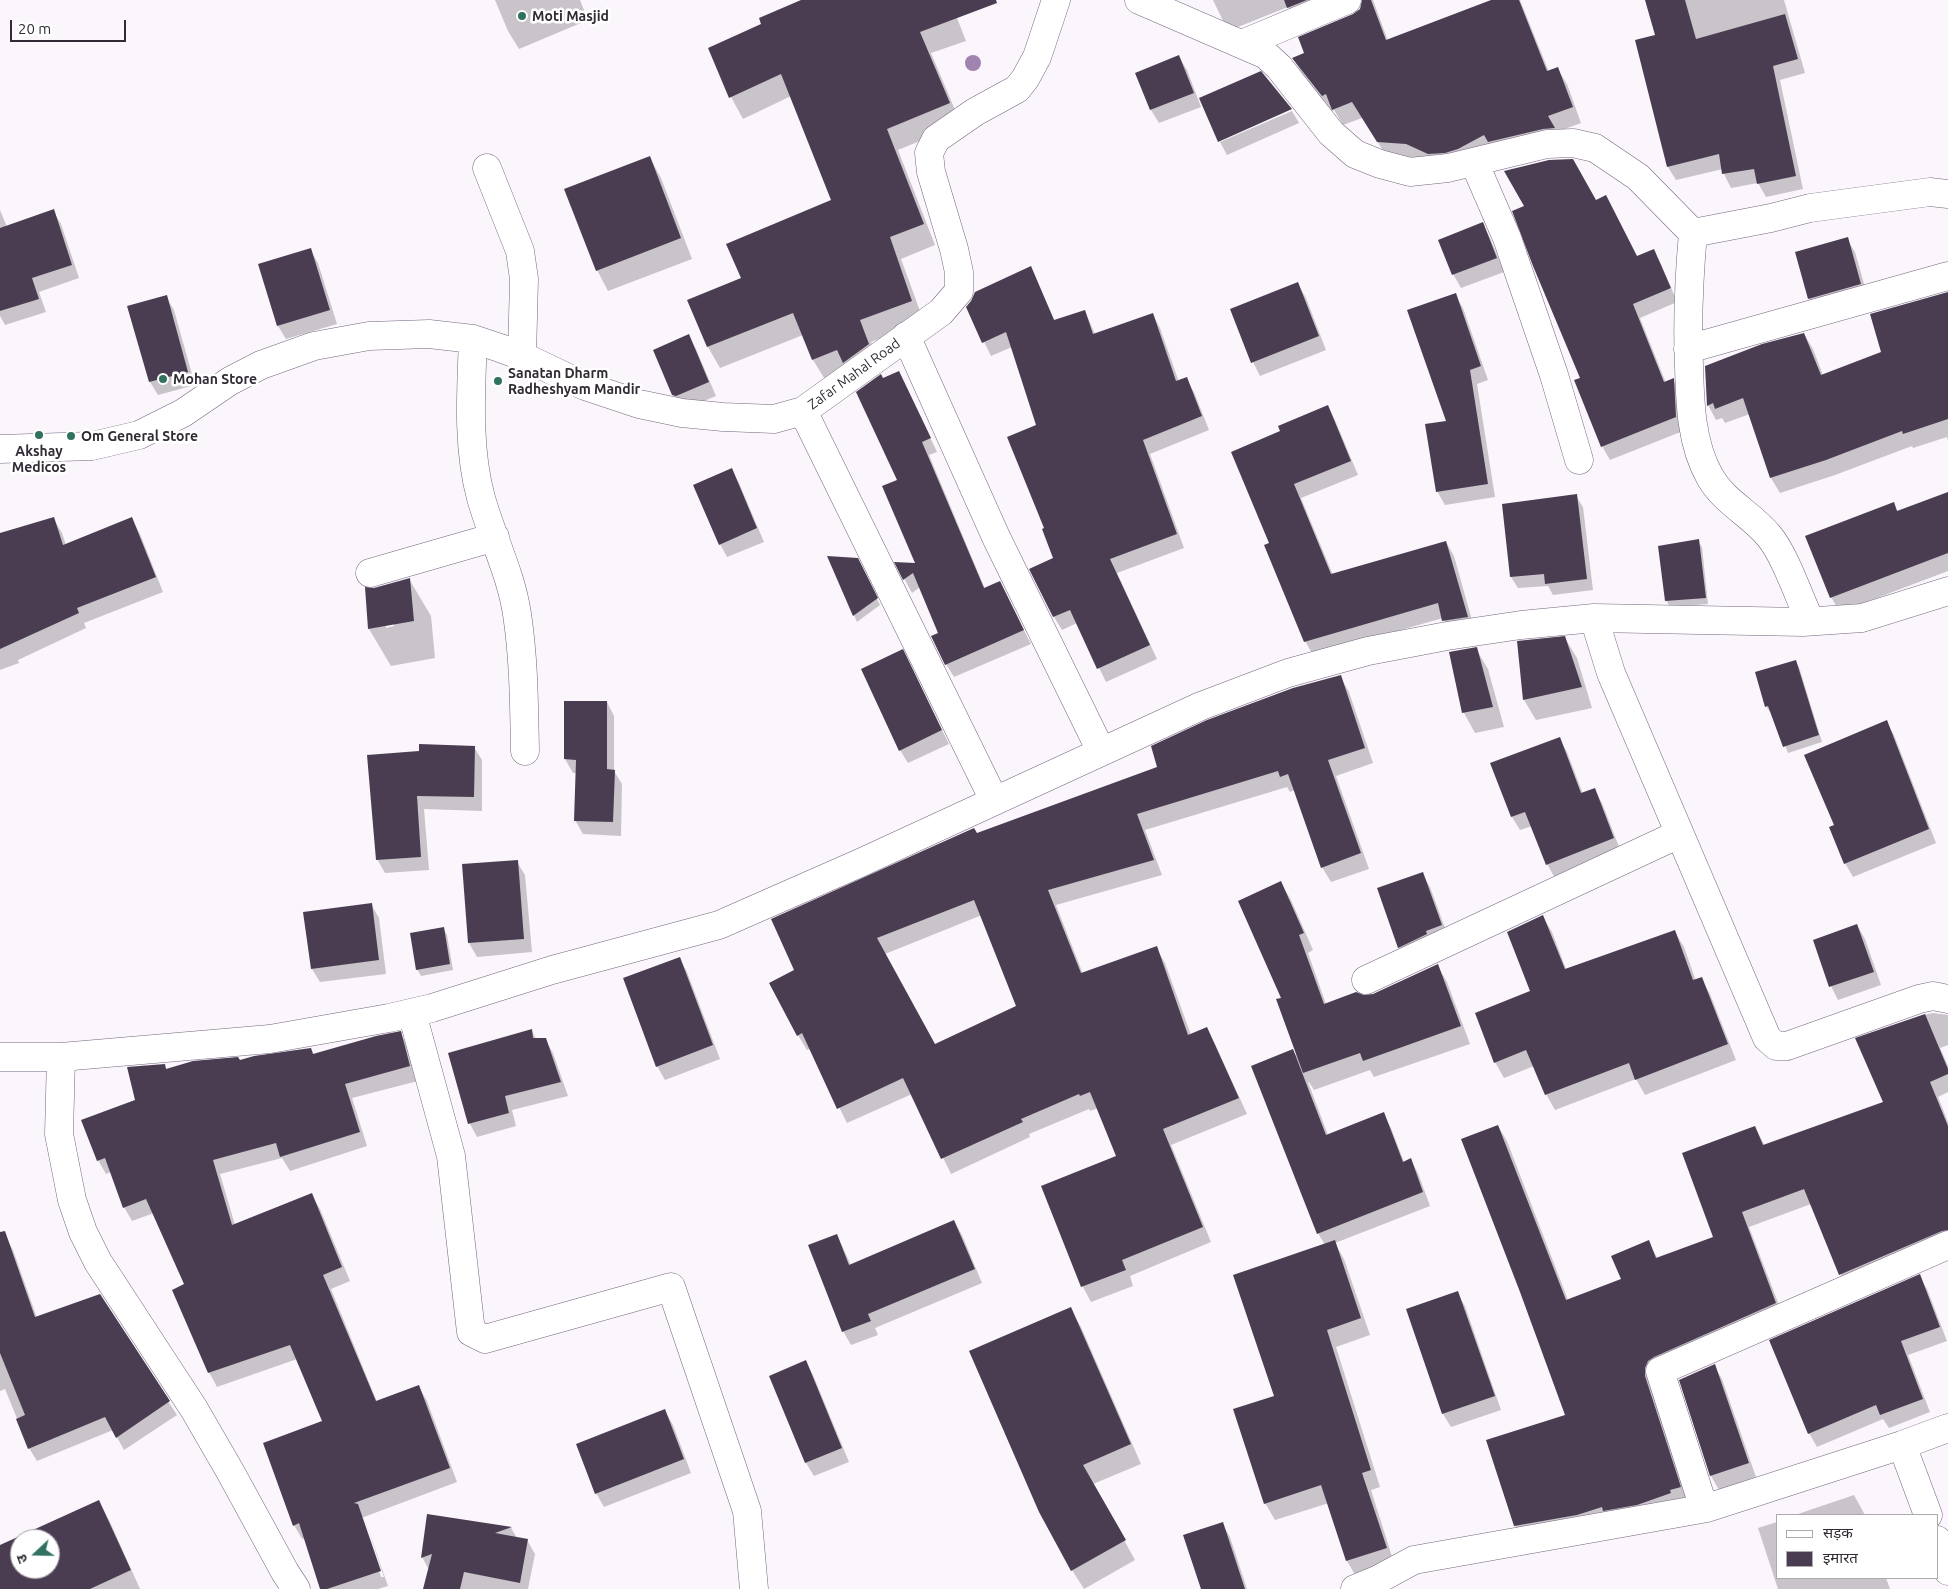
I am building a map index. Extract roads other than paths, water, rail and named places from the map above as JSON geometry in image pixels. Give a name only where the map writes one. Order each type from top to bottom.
[{"type":"street","name":"Zafar Mahal Road","points":[[0,450],[92,446],[138,435],[183,413],[230,381],[262,364],[314,346],[369,336],[429,334],[473,339],[522,356],[585,386],[639,404],[682,413],[723,418],[774,419],[803,411],[941,312],[959,291],[959,272],[954,249],[930,172],[929,153],[936,139],[976,112],[1017,89],[1037,57],[1056,0]]},
{"type":"street","points":[[1139,0],[1266,55],[1279,67],[1331,133],[1355,154],[1380,164],[1410,172],[1448,168],[1547,144],[1573,142],[1595,148],[1638,177],[1692,233],[1687,309],[1688,398],[1699,451],[1710,477],[1730,502],[1769,536],[1777,548],[1810,621]]},
{"type":"street","points":[[1242,44],[1347,0]]},
{"type":"street","points":[[1474,162],[1507,238],[1554,375],[1580,460]]},
{"type":"street","points":[[487,168],[520,251],[524,279],[522,356]]},
{"type":"street","points":[[1692,233],[1810,208],[1930,192],[1948,194]]},
{"type":"street","points":[[1688,348],[1948,276]]},
{"type":"street","points":[[906,336],[996,538],[1101,752]]},
{"type":"street","points":[[473,339],[470,396],[474,459],[481,497],[517,612],[524,672],[525,751]]},
{"type":"street","points":[[803,411],[994,800]]},
{"type":"street","points":[[370,572],[495,537]]},
{"type":"street","points":[[0,1058],[62,1057],[270,1039],[412,1013],[552,970],[719,925],[860,864],[994,800],[1201,706],[1288,673],[1368,651],[1447,636],[1521,625],[1594,618],[1810,621],[1862,618],[1948,591]]},
{"type":"street","points":[[1594,618],[1611,673],[1767,1038],[1776,1046],[1788,1046],[1919,999],[1933,996],[1948,999]]},
{"type":"street","points":[[1366,980],[1679,834]]},
{"type":"street","points":[[412,1013],[451,1156],[471,1332],[485,1339],[671,1287],[747,1511],[754,1589]]},
{"type":"street","points":[[62,1057],[59,1134],[72,1200],[82,1232],[98,1262],[194,1409],[232,1473],[296,1589]]},
{"type":"street","points":[[1707,1508],[1701,1498],[1660,1371],[1948,1245]]},
{"type":"street","points":[[1371,1586],[1414,1560],[1707,1508],[1948,1428]]},
{"type":"street","points":[[1902,1444],[1928,1514]]},
{"type":"street","points":[[1938,1543],[1948,1571]]},
{"type":"place","name":"Moti Masjid","points":[[522,16]]},
{"type":"place","name":"Mohan Store","points":[[163,379]]},
{"type":"place","name":"Sanatan Dharm Radheshyam Mandir","points":[[498,381]]},
{"type":"place","name":"Akshay Medicos","points":[[39,435]]},
{"type":"place","name":"Om General Store","points":[[71,436]]}]
